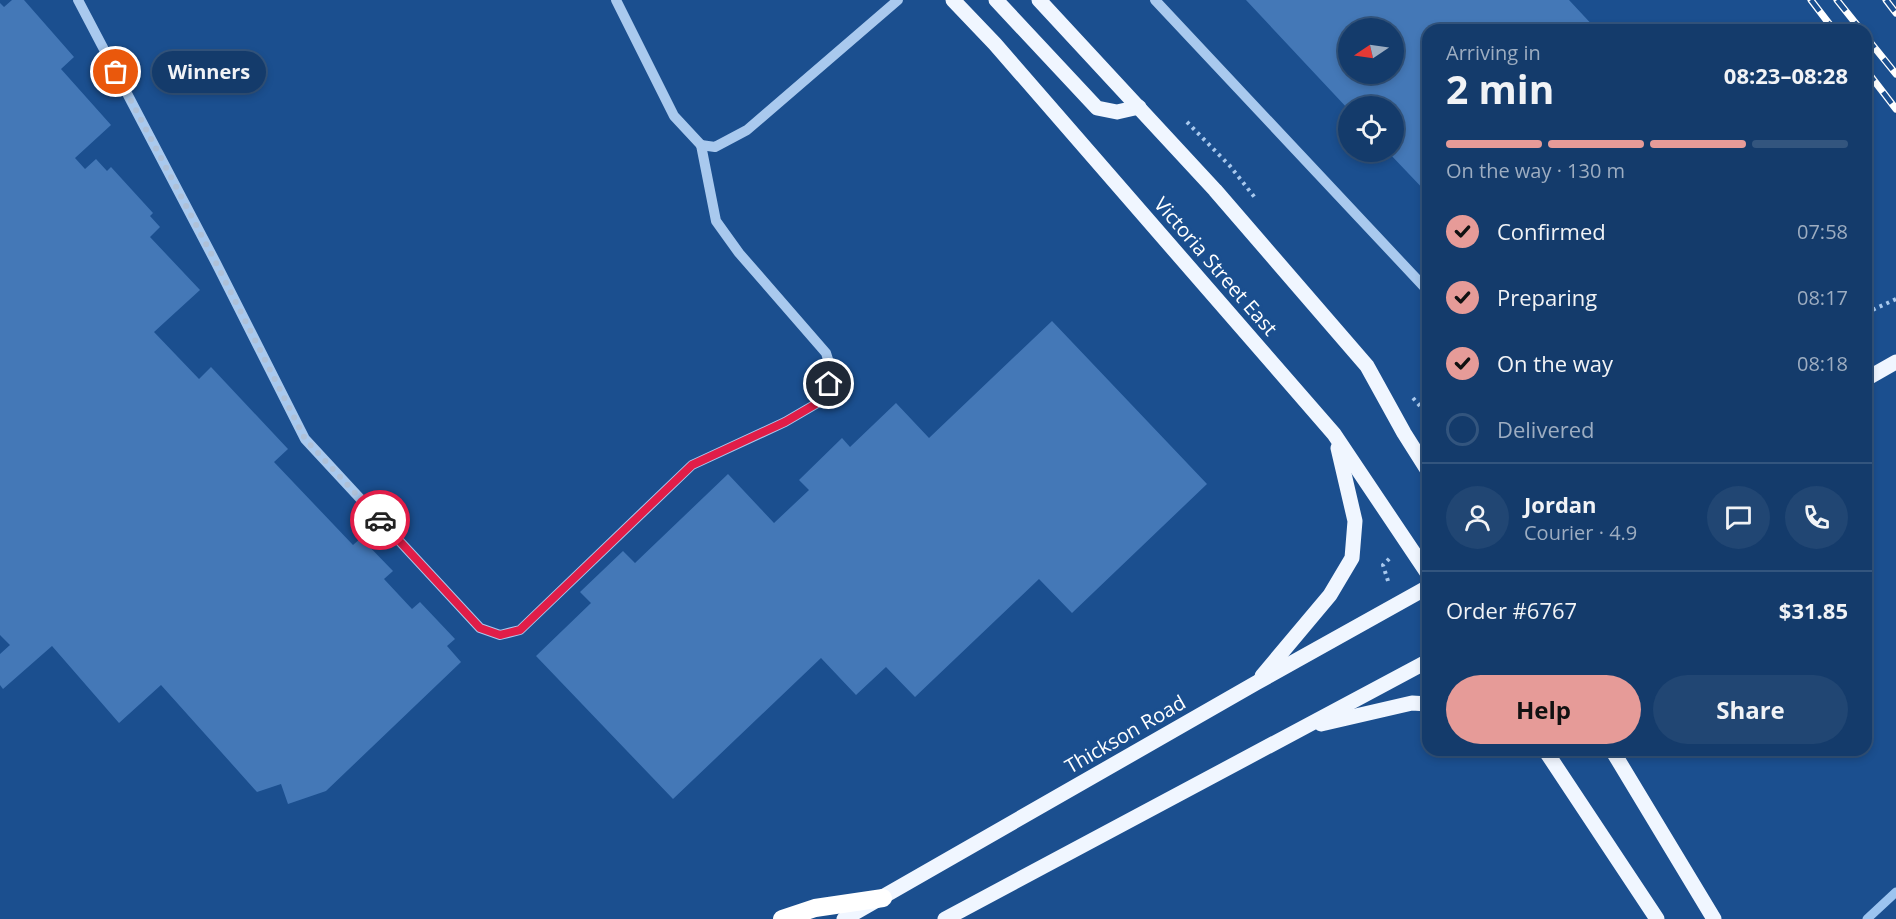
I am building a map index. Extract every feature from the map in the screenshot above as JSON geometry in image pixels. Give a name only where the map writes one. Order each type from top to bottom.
[{"type":"highway","points":[[782,919],[815,908],[883,898]]},
{"type":"main road","name":"Victoria Street East","points":[[953,0],[995,44],[1334,434],[1422,565]]},
{"type":"main road","points":[[996,0],[1097,108],[1117,112],[1139,107]]},
{"type":"main road","points":[[1040,0],[1215,190],[1367,366],[1422,462]]},
{"type":"main road","points":[[1872,376],[1896,362]]},
{"type":"main road","points":[[1256,683],[1330,595],[1352,558],[1355,521],[1334,434]]},
{"type":"main road","points":[[1404,434],[1422,448]]},
{"type":"main road","name":"Thickson Road","points":[[844,919],[1422,590]]},
{"type":"main road","points":[[945,919],[1422,664]]},
{"type":"main road","points":[[1301,729],[1412,703],[1422,704]]},
{"type":"main road","points":[[1544,756],[1556,766]]},
{"type":"main road","points":[[1549,756],[1657,919]]},
{"type":"main road","points":[[1617,756],[1714,919]]},
{"type":"lane","points":[[78,0],[211,253],[305,439],[480,628],[500,635],[520,630],[692,465],[785,422],[821,401],[829,384],[831,369],[826,353],[739,253],[716,221],[701,145],[674,116],[616,0]]},
{"type":"lane","points":[[701,145],[715,147],[747,129],[898,0]]},
{"type":"lane","points":[[1155,0],[1422,285]]},
{"type":"path","points":[[1872,310],[1896,299]]},
{"type":"path","points":[[1388,581],[1383,565],[1394,554]]},
{"type":"building","points":[[12,0],[24,0],[74,57],[61,69],[111,125],[75,158],[85,169],[96,159],[107,171],[111,167],[153,213],[150,216],[160,227],[150,237],[200,290],[154,332],[199,379],[211,367],[288,449],[274,462],[353,545],[361,538],[393,571],[384,579],[412,609],[420,602],[455,639],[447,646],[461,662],[326,791],[288,804],[281,784],[257,792],[161,685],[119,723],[52,646],[3,689],[0,685],[0,654],[10,645],[0,635],[0,3],[4,7]]},
{"type":"building","points":[[1246,0],[1569,0],[1591,24],[1422,24],[1422,188],[1398,162],[1404,162],[1404,96],[1338,96],[1338,98]]},
{"type":"building","points":[[1052,321],[1207,484],[1072,613],[1039,579],[915,697],[886,667],[856,695],[821,658],[673,799],[536,656],[591,603],[580,592],[623,551],[635,563],[728,474],[774,523],[809,490],[799,480],[842,438],[850,447],[896,403],[929,438]]},
{"type":"waterway","points":[[1867,919],[1896,892]]},
{"type":"railway","points":[[1811,0],[1829,24]]},
{"type":"railway","points":[[1837,0],[1856,24]]},
{"type":"railway","points":[[1886,0],[1896,13]]},
{"type":"railway","points":[[1872,44],[1896,74]]},
{"type":"railway","points":[[1872,78],[1896,109]]},
{"type":"way so far","points":[[116,72],[305,439],[380,520]]},
{"type":"place","name":"Winners","points":[[116,72]]},
{"type":"route","points":[[380,520],[480,628],[500,635],[520,630],[692,465],[785,422],[821,401],[829,384]]}]
